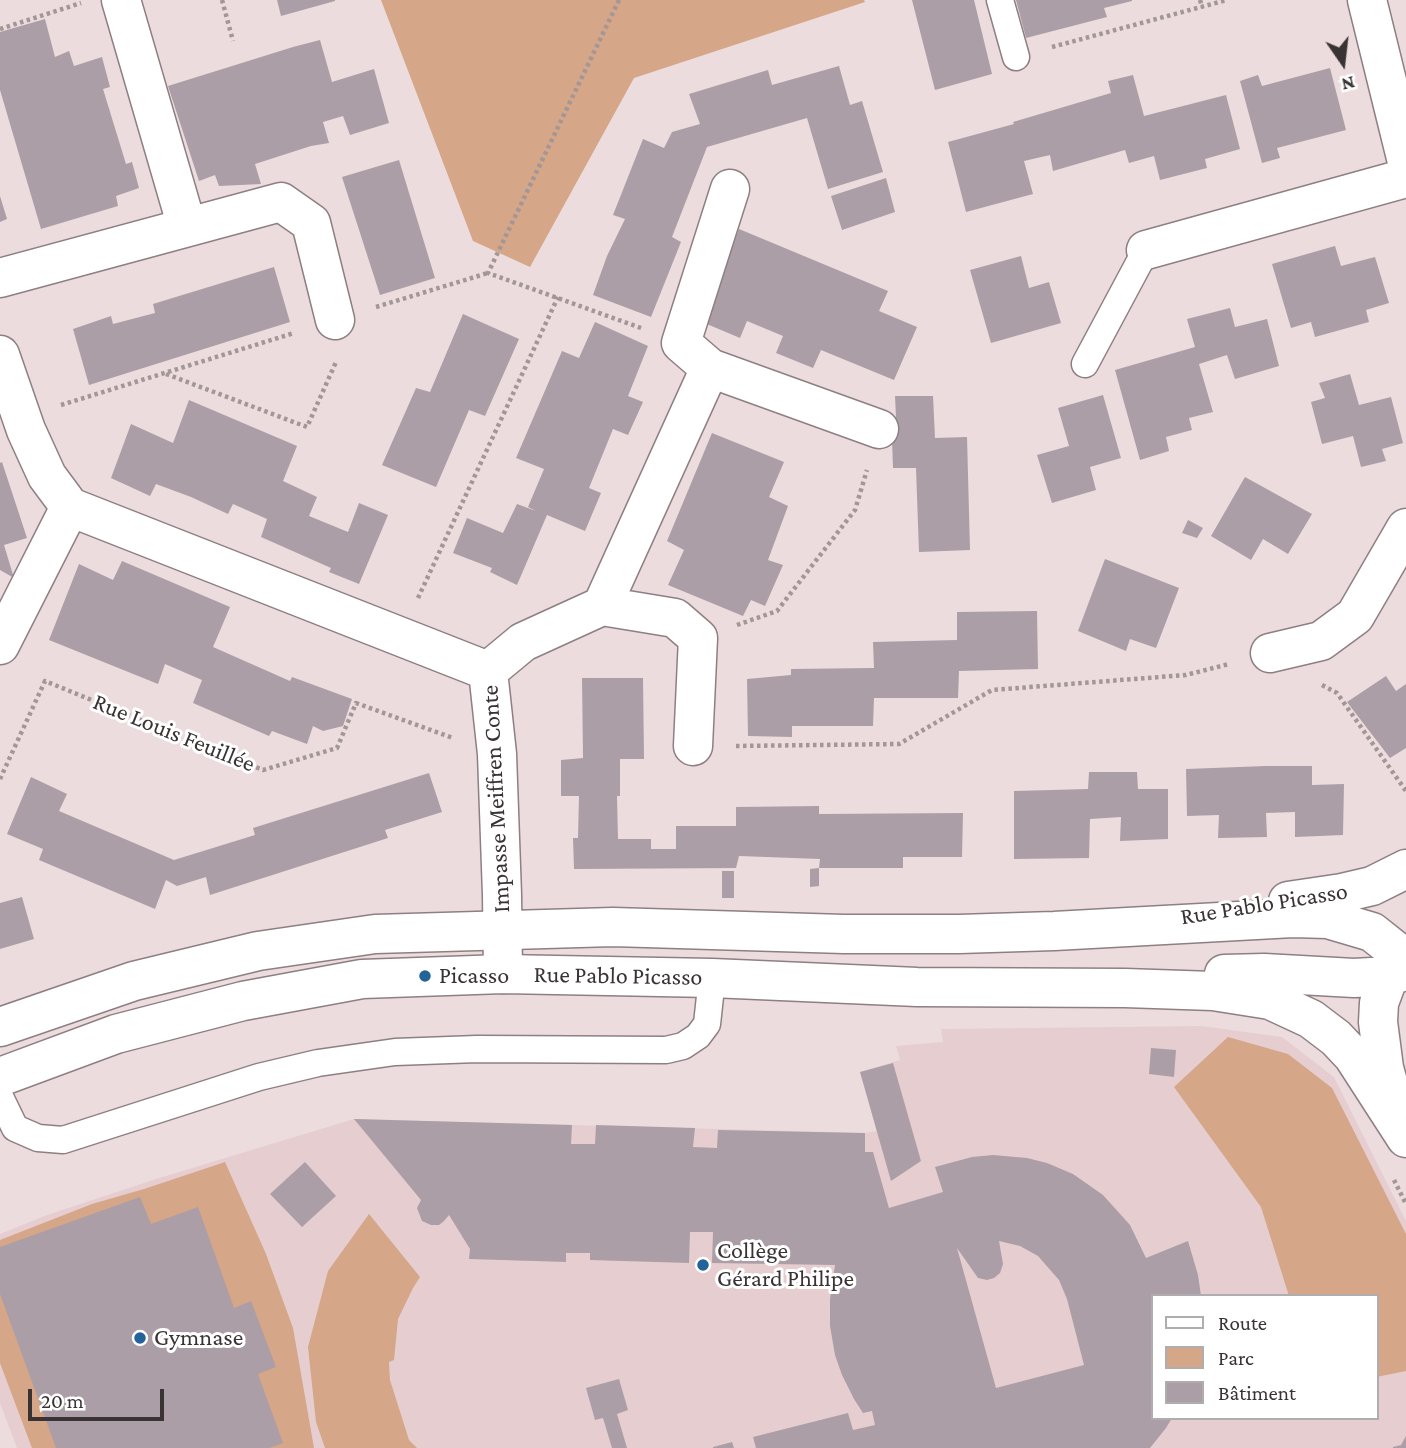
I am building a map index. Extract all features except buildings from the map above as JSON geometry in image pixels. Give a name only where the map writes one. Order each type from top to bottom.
[{"type":"street","points":[[121,0],[187,227]]},
{"type":"street","points":[[1367,0],[1406,158]]},
{"type":"street","points":[[1146,250],[1406,178]]},
{"type":"street","points":[[730,189],[681,343],[710,368],[878,429]]},
{"type":"street","points":[[0,278],[281,202],[311,223],[338,336]]},
{"type":"street","points":[[0,355],[21,418],[47,476],[71,507],[488,671]]},
{"type":"street","points":[[693,746],[698,638],[675,618],[602,606],[710,368]]},
{"type":"street","points":[[0,645],[71,507]]},
{"type":"street","points":[[1270,653],[1321,641],[1355,616],[1406,528]]},
{"type":"street","name":"Impasse Meiffren Conte","points":[[503,974],[497,754],[488,671],[523,642],[602,606]]},
{"type":"street","name":"Rue Pablo Picasso","points":[[1118,927],[1342,893],[1372,886],[1406,869]]},
{"type":"street","name":"Rue Pablo Picasso","points":[[0,1027],[134,981],[258,951],[375,934],[614,927],[830,934],[959,934],[1293,918],[1328,919],[1372,932],[1402,962],[1354,978],[1264,973],[1199,975],[1125,988]]},
{"type":"street","points":[[1402,962],[1379,1003],[1378,1022],[1384,1068],[1406,1132]]},
{"type":"street","name":"Rue Pablo Picasso","points":[[0,1077],[116,1034],[243,1001],[362,979],[503,974],[712,978],[917,988],[1213,990],[1270,1000],[1311,1019],[1336,1038],[1353,1056],[1406,1138]]},
{"type":"lane","points":[[1000,0],[1016,57]]},
{"type":"lane","points":[[1085,364],[1146,250]]},
{"type":"lane","points":[[0,1097],[15,1128],[38,1138],[63,1140],[259,1077],[318,1063],[395,1052],[477,1049],[666,1050],[684,1046],[698,1036],[707,1024],[712,978]]},
{"type":"path","points":[[0,29],[92,0]]},
{"type":"path","points":[[222,0],[233,41]]},
{"type":"path","points":[[21,418],[164,373],[338,336],[488,273],[619,0]]},
{"type":"path","points":[[1200,0],[1202,7]]},
{"type":"path","points":[[1016,57],[1227,0]]},
{"type":"path","points":[[488,273],[681,343]]},
{"type":"path","points":[[401,637],[558,297]]},
{"type":"path","points":[[164,373],[307,427],[338,336]]},
{"type":"path","points":[[698,638],[777,611],[856,510],[878,429]]},
{"type":"path","points":[[693,746],[899,744],[992,691],[1186,675],[1270,653],[1336,693],[1406,791]]},
{"type":"path","name":"Rue Louis Feuillée","points":[[0,779],[45,681],[263,770],[337,748],[356,703],[497,754]]},
{"type":"shaded area","name":"Collège Gérard Philipe","points":[[1202,1026],[1282,1037],[1334,1077],[1406,1221],[1406,1448],[17,1448],[0,1403],[0,1234],[47,1215],[156,1179],[354,1119],[865,1133],[877,1131],[860,1072],[900,1060],[896,1046],[943,1042],[941,1029]]},
{"type":"green space","points":[[381,0],[865,2],[634,78],[530,267],[473,241]]},
{"type":"green space","points":[[1228,1037],[1288,1054],[1332,1088],[1406,1234],[1406,1371],[1378,1377],[1378,1294],[1288,1294],[1261,1207],[1174,1087]]},
{"type":"green space","name":"Gymnase","points":[[225,1162],[266,1254],[293,1328],[314,1448],[32,1448],[0,1363],[0,1240],[92,1204]]},
{"type":"green space","points":[[369,1214],[420,1277],[398,1319],[394,1360],[389,1362],[390,1380],[409,1440],[417,1448],[325,1448],[316,1422],[308,1347],[328,1271]]},
{"type":"place","name":"Picasso","points":[[425,976]]},
{"type":"place","name":"Collège Gérard Philipe","points":[[703,1265]]},
{"type":"place","name":"Gymnase","points":[[140,1338]]}]
